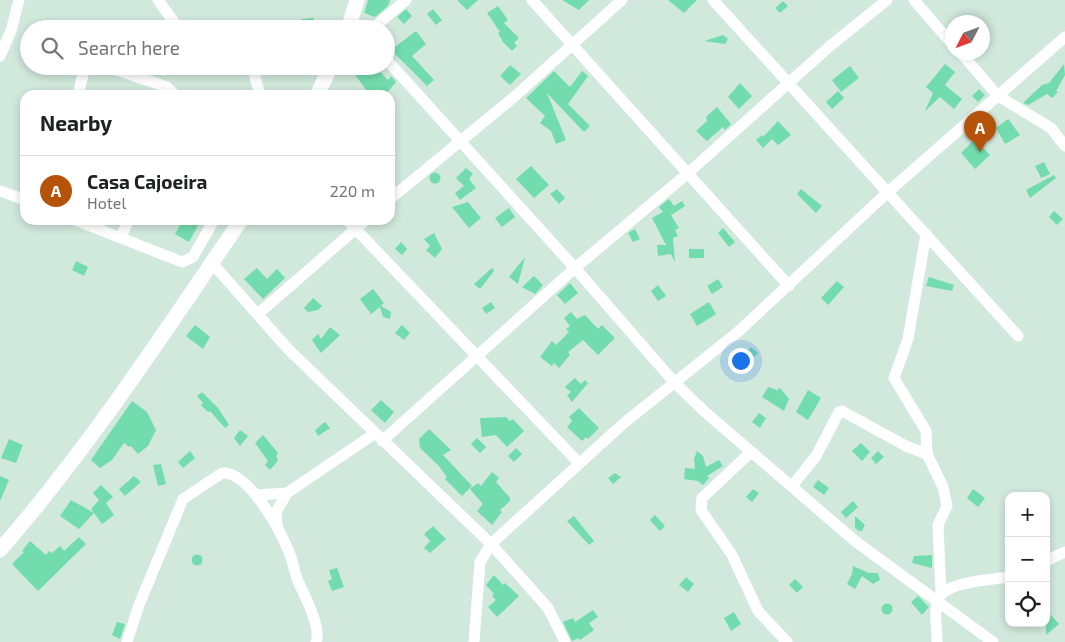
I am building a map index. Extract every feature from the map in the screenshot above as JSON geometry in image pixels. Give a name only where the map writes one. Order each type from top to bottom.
[{"type":"main road","points":[[353,20],[357,0]]},
{"type":"main road","points":[[320,90],[327,75]]},
{"type":"main road","points":[[0,550],[37,508],[103,420],[237,225]]},
{"type":"street","points":[[0,56],[14,23],[18,0]]},
{"type":"street","points":[[158,0],[172,20]]},
{"type":"street","points":[[383,20],[406,0]]},
{"type":"street","points":[[532,0],[789,286]]},
{"type":"street","points":[[395,195],[514,96],[622,0]]},
{"type":"street","points":[[713,0],[787,84],[1018,336]]},
{"type":"street","points":[[256,495],[287,493],[378,437],[477,355],[575,268],[687,174],[787,84],[887,0]]},
{"type":"street","points":[[914,0],[945,36]]},
{"type":"street","points":[[474,642],[480,562],[491,544],[580,463],[674,382],[739,331],[888,192],[1065,38]]},
{"type":"street","points":[[967,60],[998,96],[1051,128],[1065,146]]},
{"type":"street","points":[[395,69],[575,268],[674,382],[751,452],[855,541],[939,598],[989,640]]},
{"type":"street","points":[[79,90],[83,75]]},
{"type":"street","points":[[132,75],[167,87],[170,90]]},
{"type":"street","points":[[254,75],[259,90]]},
{"type":"street","points":[[0,190],[20,197]]},
{"type":"street","points":[[88,225],[182,262],[193,257],[211,225]]},
{"type":"street","points":[[121,238],[126,225]]},
{"type":"street","points":[[352,225],[580,463]]},
{"type":"street","points":[[258,314],[359,225]]},
{"type":"street","points":[[926,234],[908,339],[894,378],[926,431],[927,454],[943,487],[946,506],[938,526],[939,598],[937,642]]},
{"type":"street","points":[[212,263],[289,350],[491,544],[548,608],[565,642]]},
{"type":"street","points":[[792,486],[816,456],[838,412],[842,411],[906,446],[927,454]]},
{"type":"street","points":[[751,452],[702,498],[701,510],[732,555],[758,612],[787,642]]},
{"type":"street","points":[[127,642],[139,604],[184,499],[226,472],[248,486],[277,526],[290,553],[295,574],[318,631],[316,642]]},
{"type":"street","points":[[277,526],[276,512],[287,493]]},
{"type":"street","points":[[1050,559],[1065,552]]},
{"type":"street","points":[[939,598],[946,590],[968,583],[1005,578]]},
{"type":"building","points":[[368,0],[390,0],[388,6],[375,17],[364,13]]},
{"type":"building","points":[[457,0],[478,0],[467,10]]},
{"type":"building","points":[[562,0],[589,0],[579,10]]},
{"type":"building","points":[[668,0],[697,0],[684,13]]},
{"type":"building","points":[[783,1],[788,6],[780,13],[775,8]]},
{"type":"building","points":[[498,6],[508,20],[504,23],[519,38],[514,43],[517,46],[512,51],[503,42],[498,33],[500,32],[487,13]]},
{"type":"building","points":[[406,9],[412,16],[404,24],[397,17]]},
{"type":"building","points":[[433,9],[442,20],[436,25],[427,14]]},
{"type":"building","points":[[313,18],[314,20],[301,20]]},
{"type":"building","points":[[416,31],[426,44],[412,56],[434,80],[427,86],[395,54],[395,47]]},
{"type":"building","points":[[723,35],[728,39],[725,44],[704,41]]},
{"type":"building","points":[[945,64],[955,72],[945,85],[962,99],[954,109],[940,97],[925,111],[933,93],[926,87]]},
{"type":"building","points":[[1064,64],[1065,75],[1056,91],[1058,92],[1052,98],[1047,94],[1028,105],[1023,103],[1042,85],[1049,83]]},
{"type":"building","points":[[510,65],[521,74],[510,85],[500,76]]},
{"type":"building","points":[[850,66],[859,78],[841,92],[832,80]]},
{"type":"building","points":[[554,71],[570,87],[582,71],[588,76],[568,104],[590,126],[584,132],[547,93],[566,140],[556,144],[551,131],[540,123],[545,116],[526,98]]},
{"type":"building","points":[[355,75],[383,75],[388,80],[391,76],[396,82],[389,90],[366,90]]},
{"type":"building","points":[[740,83],[752,96],[739,109],[728,97]]},
{"type":"building","points":[[979,89],[985,95],[978,102],[972,96]]},
{"type":"building","points":[[838,91],[844,98],[832,109],[826,102]]},
{"type":"building","points":[[717,107],[731,124],[725,130],[723,127],[707,141],[696,131],[707,121],[706,117]]},
{"type":"building","points":[[1008,119],[1020,135],[1005,144],[996,128]]},
{"type":"building","points":[[778,121],[791,135],[778,145],[772,139],[763,148],[756,140],[762,135],[763,137]]},
{"type":"building","points":[[975,139],[990,155],[975,169],[961,153]]},
{"type":"building","points":[[1044,162],[1050,174],[1041,178],[1035,166]]},
{"type":"building","points":[[531,166],[549,185],[534,198],[516,179]]},
{"type":"building","points":[[466,168],[473,174],[469,179],[476,188],[460,200],[455,193],[464,186],[456,178]]},
{"type":"building","points":[[435,172],[441,178],[435,184],[429,178]]},
{"type":"building","points":[[1054,175],[1056,178],[1030,198],[1026,190]]},
{"type":"building","points":[[557,189],[565,198],[559,204],[550,194]]},
{"type":"building","points":[[801,189],[822,206],[816,213],[797,194]]},
{"type":"building","points":[[669,199],[674,206],[682,201],[685,206],[671,215],[679,228],[675,230],[678,236],[673,238],[675,262],[671,254],[658,256],[657,245],[666,245],[652,218],[663,212],[659,207]]},
{"type":"building","points":[[468,202],[481,218],[469,228],[452,207]]},
{"type":"building","points":[[509,208],[515,217],[502,227],[495,218]]},
{"type":"building","points":[[1054,211],[1063,219],[1057,225],[1049,217]]},
{"type":"building","points":[[180,225],[198,225],[189,242],[175,234]]},
{"type":"building","points":[[723,228],[735,242],[729,247],[718,233]]},
{"type":"building","points":[[635,229],[640,239],[633,242],[628,233]]},
{"type":"building","points":[[434,233],[442,249],[435,258],[426,250],[430,246],[424,239]]},
{"type":"building","points":[[401,242],[407,249],[402,255],[395,249]]},
{"type":"building","points":[[689,249],[704,249],[704,258],[689,258]]},
{"type":"building","points":[[525,257],[518,284],[509,277]]},
{"type":"building","points":[[76,261],[88,267],[84,276],[72,270]]},
{"type":"building","points":[[257,268],[267,279],[277,269],[285,278],[263,299],[244,279]]},
{"type":"building","points":[[492,268],[494,271],[480,289],[474,284]]},
{"type":"building","points":[[534,276],[543,285],[535,294],[522,287]]},
{"type":"building","points":[[929,277],[954,285],[952,291],[926,286]]},
{"type":"building","points":[[718,279],[723,287],[712,294],[707,286]]},
{"type":"building","points":[[837,281],[844,287],[828,305],[821,298]]},
{"type":"building","points":[[570,283],[578,293],[565,304],[557,295]]},
{"type":"building","points":[[658,285],[666,296],[658,301],[651,291]]},
{"type":"building","points":[[373,289],[384,303],[381,306],[391,312],[390,319],[383,317],[380,307],[371,314],[360,299]]},
{"type":"building","points":[[313,298],[322,306],[318,310],[308,312],[304,308]]},
{"type":"building","points":[[491,302],[495,308],[486,314],[482,308]]},
{"type":"building","points":[[709,302],[716,314],[697,326],[690,314]]},
{"type":"building","points":[[571,312],[577,319],[585,315],[598,329],[602,325],[615,338],[598,355],[583,340],[568,352],[570,355],[559,368],[554,363],[552,366],[540,357],[552,341],[556,345],[569,332],[566,329],[570,326],[564,318]]},
{"type":"building","points":[[195,325],[210,337],[203,349],[186,336]]},
{"type":"building","points":[[402,325],[410,333],[404,340],[395,333]]},
{"type":"building","points":[[330,327],[340,335],[321,353],[312,340],[318,334],[321,339]]},
{"type":"building","points":[[751,347],[758,353],[751,360],[744,354]]},
{"type":"building","points":[[575,378],[581,384],[585,380],[588,383],[572,402],[567,395],[571,392],[565,387]]},
{"type":"building","points":[[768,387],[777,390],[780,388],[789,399],[784,411],[762,397]]},
{"type":"building","points":[[808,390],[821,398],[808,420],[796,412]]},
{"type":"building","points":[[202,392],[218,408],[229,425],[225,428],[210,411],[208,412],[201,405],[203,403],[197,396]]},
{"type":"building","points":[[381,400],[394,412],[385,423],[371,410]]},
{"type":"building","points":[[132,401],[147,412],[156,430],[148,446],[138,454],[131,446],[129,447],[124,443],[112,460],[100,468],[91,460]]},
{"type":"building","points":[[579,408],[599,428],[588,439],[586,437],[582,441],[567,427],[572,421],[569,417]]},
{"type":"building","points":[[759,413],[766,418],[760,428],[752,422]]},
{"type":"building","points":[[506,417],[510,421],[513,419],[524,431],[507,447],[496,435],[482,437],[480,418]]},
{"type":"building","points":[[325,422],[330,428],[318,436],[315,430]]},
{"type":"building","points":[[429,429],[451,450],[443,455],[472,486],[462,496],[445,479],[447,477],[438,465],[420,448],[419,439]]},
{"type":"building","points":[[240,430],[248,436],[240,446],[234,438]]},
{"type":"building","points":[[263,435],[278,453],[276,456],[278,459],[270,470],[265,465],[268,461],[255,443]]},
{"type":"building","points":[[477,438],[486,447],[480,453],[471,444]]},
{"type":"building","points":[[9,439],[23,445],[16,463],[1,458]]},
{"type":"building","points":[[861,443],[870,452],[862,461],[852,451]]},
{"type":"building","points":[[516,448],[522,454],[514,462],[508,456]]},
{"type":"building","points":[[190,451],[195,458],[183,468],[178,462]]},
{"type":"building","points":[[697,451],[703,456],[706,467],[719,460],[723,466],[707,476],[709,478],[703,485],[698,481],[684,479],[685,468],[695,469],[694,459]]},
{"type":"building","points":[[878,451],[884,457],[876,464],[871,458]]},
{"type":"building","points":[[161,464],[166,484],[158,486],[153,465]]},
{"type":"building","points":[[492,472],[499,478],[496,482],[510,498],[510,501],[500,510],[502,512],[492,525],[477,511],[483,504],[470,489],[478,483],[481,486]]},
{"type":"building","points":[[615,473],[621,477],[613,484],[608,478]]},
{"type":"building","points":[[0,476],[9,480],[0,501]]},
{"type":"building","points":[[134,476],[141,482],[125,496],[119,489]]},
{"type":"building","points":[[818,480],[829,488],[824,495],[813,487]]},
{"type":"building","points":[[101,485],[113,497],[106,503],[114,515],[102,524],[91,509],[99,500],[93,493]]},
{"type":"building","points":[[753,489],[759,493],[752,502],[746,497]]},
{"type":"building","points":[[973,489],[985,498],[978,507],[967,498]]},
{"type":"building","points":[[71,500],[94,513],[79,529],[60,516]]},
{"type":"building","points":[[853,501],[858,507],[846,518],[841,512]]},
{"type":"building","points":[[655,515],[665,526],[660,531],[650,520]]},
{"type":"building","points":[[574,516],[594,541],[589,545],[567,521]]},
{"type":"building","points":[[855,516],[865,525],[862,531],[855,528]]},
{"type":"building","points":[[433,526],[446,539],[430,553],[424,548],[430,541],[424,534]]},
{"type":"building","points":[[79,537],[86,544],[38,591],[12,564],[24,552],[22,551],[30,541],[46,555],[49,551],[52,553],[60,546],[64,551]]},
{"type":"building","points":[[195,555],[199,555],[202,560],[201,564],[195,565],[192,562],[192,558]]},
{"type":"building","points":[[932,555],[932,568],[912,563],[914,556]]},
{"type":"building","points":[[853,566],[869,573],[878,573],[880,580],[873,584],[862,576],[855,589],[847,584],[852,574]]},
{"type":"building","points":[[337,568],[344,587],[332,591],[328,581],[332,579],[329,570]]},
{"type":"building","points":[[494,575],[503,585],[505,583],[519,596],[497,617],[488,607],[496,600],[492,596],[494,594],[486,585]]},
{"type":"building","points":[[686,577],[694,584],[688,592],[679,585]]},
{"type":"building","points":[[795,579],[803,587],[797,593],[789,585]]},
{"type":"building","points":[[918,596],[929,607],[922,615],[911,602]]},
{"type":"building","points":[[885,604],[889,604],[892,609],[891,613],[885,614],[882,611],[882,607]]},
{"type":"building","points":[[593,610],[598,617],[589,623],[594,630],[580,640],[579,638],[572,641],[563,622],[573,618],[575,622]]},
{"type":"building","points":[[734,612],[741,624],[731,631],[724,618]]},
{"type":"building","points":[[1050,614],[1059,624],[1046,635],[1046,627],[1050,627]]},
{"type":"building","points":[[117,622],[125,624],[120,639],[112,635]]},
{"type":"place","name":"Casa Cajoeira","points":[[980,152]]}]
